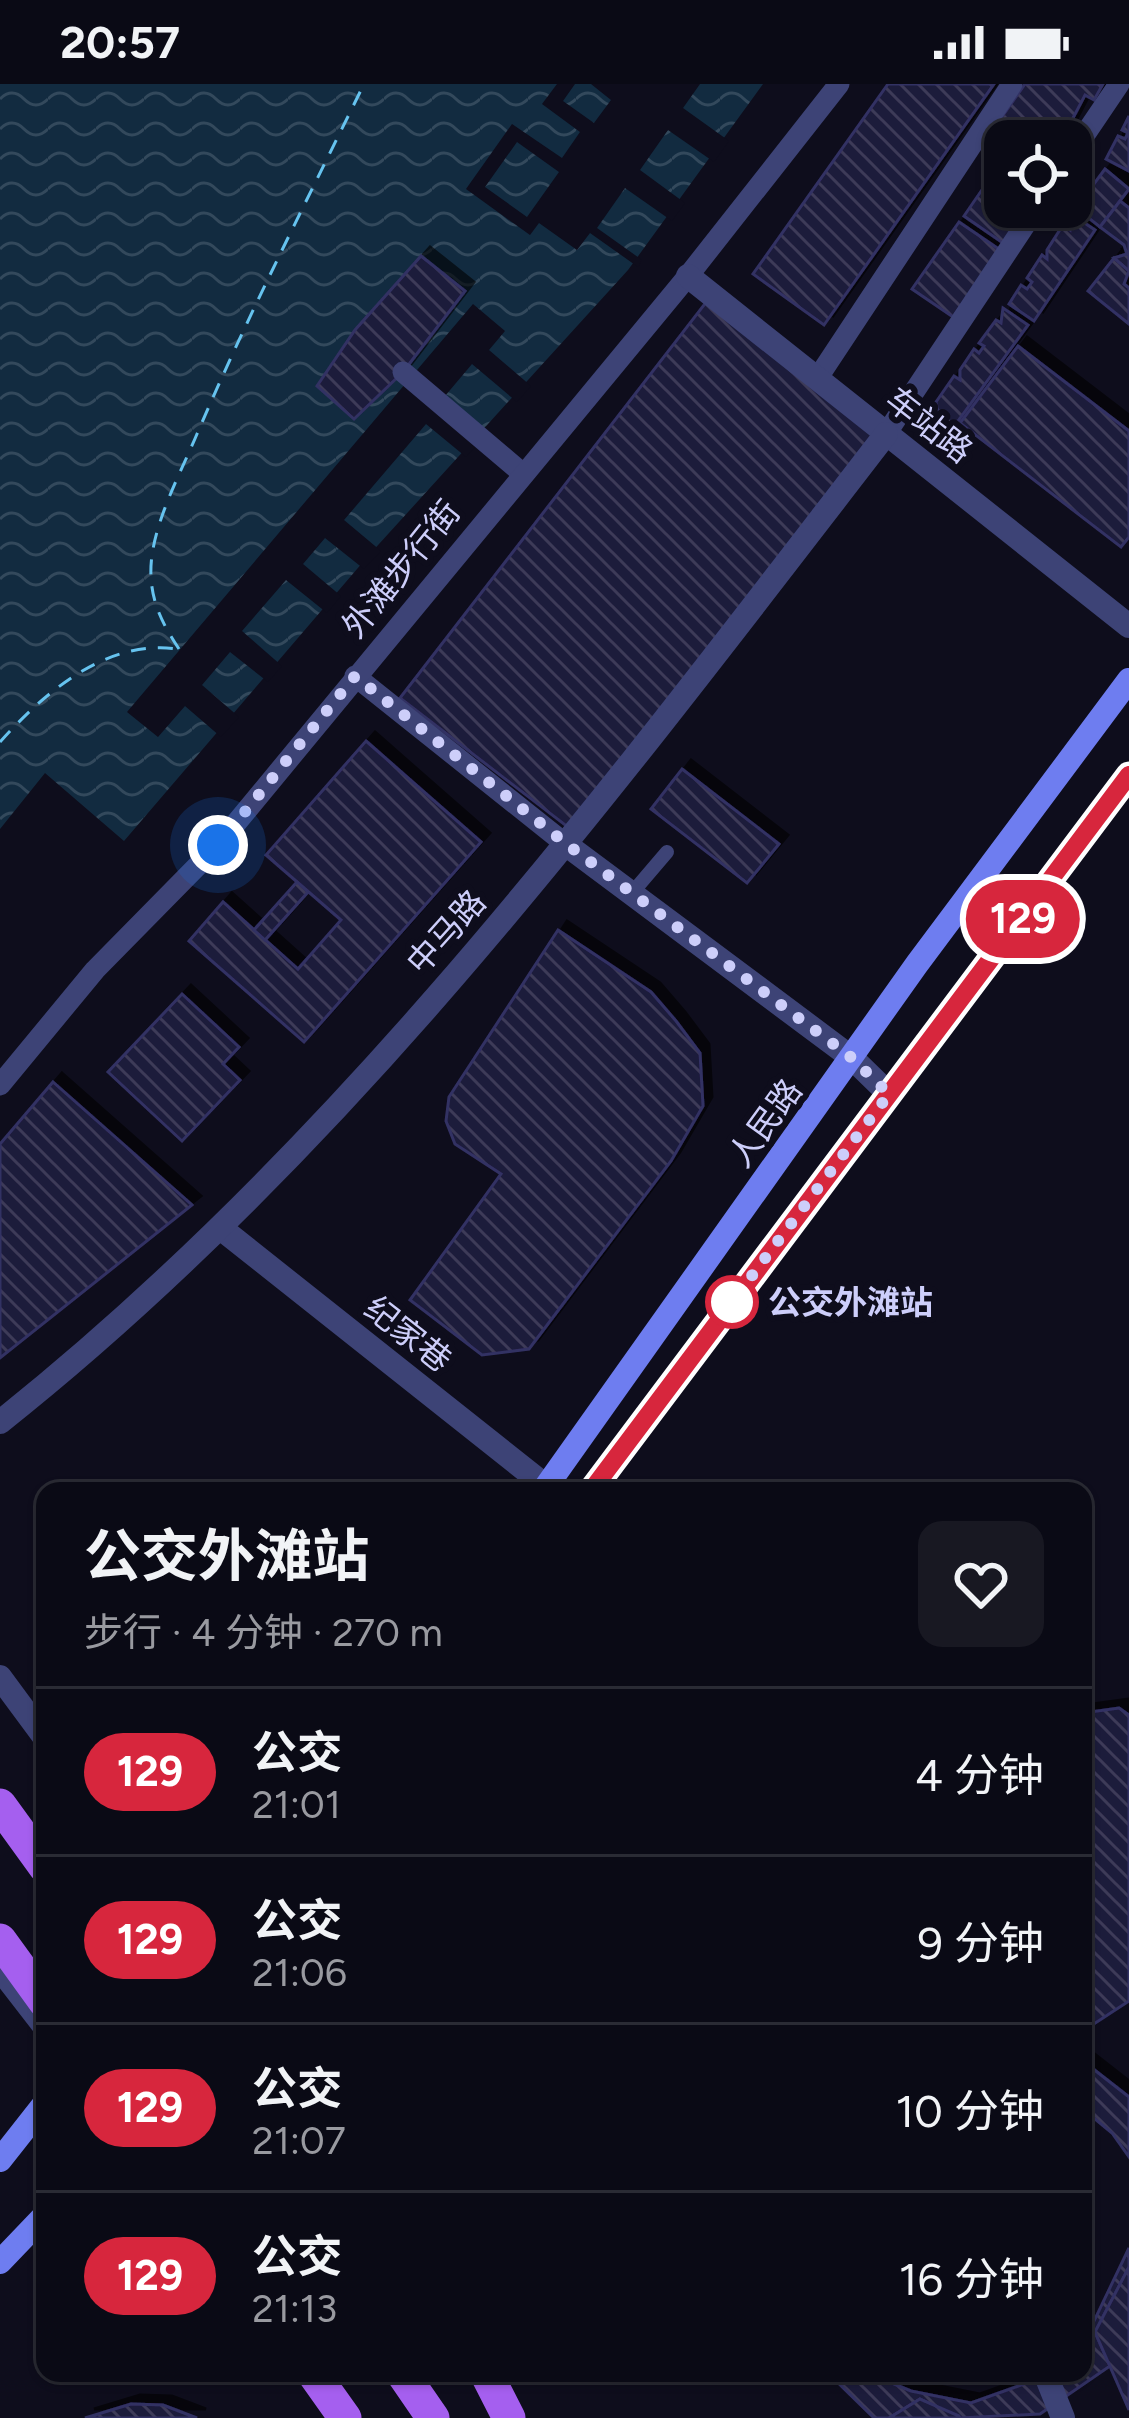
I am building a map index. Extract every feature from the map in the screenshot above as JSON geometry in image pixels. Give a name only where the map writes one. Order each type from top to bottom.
[{"type":"main road","name":"人民路","points":[[552,1482],[852,1058],[1129,680]]},
{"type":"main road","points":[[598,1482],[1129,775]]},
{"type":"main road","points":[[0,1805],[36,1855]]},
{"type":"main road","points":[[0,1940],[36,1990]]},
{"type":"main road","points":[[0,2160],[36,2114]]},
{"type":"main road","points":[[0,2262],[36,2224]]},
{"type":"main road","points":[[292,2382],[317,2418]]},
{"type":"main road","points":[[319,2382],[345,2418]]},
{"type":"main road","points":[[408,2382],[433,2418]]},
{"type":"main road","points":[[491,2382],[509,2418]]},
{"type":"street","name":"外滩步行街","points":[[0,1084],[95,970],[218,845],[688,277],[839,84]]},
{"type":"street","points":[[817,379],[1012,84]]},
{"type":"street","points":[[1092,124],[1119,84]]},
{"type":"street","points":[[886,434],[1022,228]]},
{"type":"street","name":"车站路","points":[[688,277],[1129,626]]},
{"type":"street","points":[[403,372],[522,473]]},
{"type":"street","name":"中马路","points":[[0,1423],[113,1333],[223,1230],[568,845],[886,434]]},
{"type":"street","points":[[355,676],[568,845],[852,1058],[889,1094]]},
{"type":"street","name":"纪家巷","points":[[223,1230],[538,1482]]},
{"type":"street","points":[[0,1677],[36,1726]]},
{"type":"street","points":[[0,1969],[36,2015]]},
{"type":"street","points":[[1049,2382],[1063,2418]]},
{"type":"lane","points":[[632,893],[667,852]]},
{"type":"water","points":[[0,84],[763,84],[628,270],[369,555],[124,841],[45,773],[0,829]]},
{"type":"pier","points":[[557,84],[575,84],[563,101],[594,123],[611,100],[591,84],[700,84],[683,108],[729,141],[714,162],[668,130],[640,170],[685,203],[672,221],[625,188],[597,228],[642,260],[638,267],[590,233],[577,250],[539,223],[530,235],[466,189],[512,124],[562,158],[580,132],[542,104]],"holes":[[[517,142],[559,172],[527,217],[485,187]]]},
{"type":"pier","points":[[473,304],[505,331],[489,350],[531,386],[517,402],[472,364],[445,396],[489,432],[466,457],[426,424],[344,520],[381,551],[364,569],[325,538],[303,564],[341,596],[327,613],[286,580],[242,631],[282,666],[268,682],[230,652],[202,685],[239,717],[221,737],[185,706],[158,737],[127,712]]},
{"type":"building","points":[[888,84],[994,84],[824,325],[753,274]]},
{"type":"building","points":[[1025,84],[1103,84],[1094,100],[1085,95],[1072,120],[1000,120]]},
{"type":"building","points":[[1129,116],[1129,171],[1106,159],[1118,136],[1125,139],[1128,133],[1122,130]]},
{"type":"building","points":[[1105,169],[1129,189],[1100,227],[1092,221],[1092,186]]},
{"type":"building","points":[[984,187],[984,228],[1014,228],[1003,243],[964,216]]},
{"type":"building","points":[[1120,201],[1129,208],[1129,271],[1114,258],[1127,254],[1124,245],[1100,227]]},
{"type":"building","points":[[959,222],[1000,250],[953,317],[912,289]]},
{"type":"building","points":[[1061,228],[1095,230],[1034,321],[1009,304],[1021,285],[1027,289],[1032,282],[1027,278],[1042,255],[1047,259],[1047,250]]},
{"type":"building","points":[[421,256],[465,291],[403,372],[354,419],[317,386],[355,330]]},
{"type":"building","points":[[1114,258],[1129,271],[1124,284],[1129,288],[1129,324],[1088,291]]},
{"type":"building","points":[[707,301],[880,435],[573,831],[400,698]]},
{"type":"building","points":[[1003,308],[1028,325],[953,428],[939,418],[936,402],[954,376],[960,380],[960,370],[974,349],[979,353],[984,346],[979,343],[996,320],[1001,323]]},
{"type":"building","points":[[1018,346],[1129,431],[1129,537],[1121,547],[960,423]]},
{"type":"building","points":[[366,741],[481,842],[304,1042],[189,941],[223,902],[298,969],[341,920],[266,855]]},
{"type":"building","points":[[682,769],[779,844],[747,883],[651,809]]},
{"type":"building","points":[[297,882],[308,892],[265,940],[254,930]]},
{"type":"building","points":[[558,930],[651,992],[676,1021],[700,1053],[703,1106],[671,1161],[529,1349],[482,1355],[410,1300],[501,1174],[455,1144],[446,1121],[449,1097]]},
{"type":"building","points":[[182,994],[239,1047],[223,1064],[240,1080],[182,1141],[108,1072]]},
{"type":"building","points":[[53,1082],[192,1205],[0,1358],[0,1144]]},
{"type":"building","points":[[1119,1708],[1129,1715],[1129,2001],[1092,2025],[1092,1712]]},
{"type":"building","points":[[1092,2068],[1129,2097],[1129,2157],[1112,2133],[1092,2116]]},
{"type":"building","points":[[1129,2248],[1129,2267],[1095,2332],[1110,2366],[1092,2378],[1092,2325]]},
{"type":"building","points":[[1129,2267],[1129,2410],[1095,2332]]},
{"type":"building","points":[[837,2382],[893,2382],[911,2391],[971,2403],[1030,2382],[1087,2382],[1040,2414],[960,2418],[920,2399],[889,2418],[874,2418]]},
{"type":"building","points":[[920,2399],[959,2416],[960,2418],[889,2418]]},
{"type":"building","points":[[131,2404],[163,2405],[197,2418],[85,2418]]},
{"type":"ferry route","points":[[179,649],[153,594],[152,555],[159,524],[237,345],[364,84]]},
{"type":"ferry route","points":[[0,742],[79,673],[126,652],[178,649]]},
{"type":"bus line","name":"129","points":[[598,1482],[1129,775]]},
{"type":"place","name":"公交外滩站","points":[[732,1302]]},
{"type":"route","points":[[218,845],[355,676],[568,845],[852,1058],[889,1094],[726,1310],[732,1302]]}]
